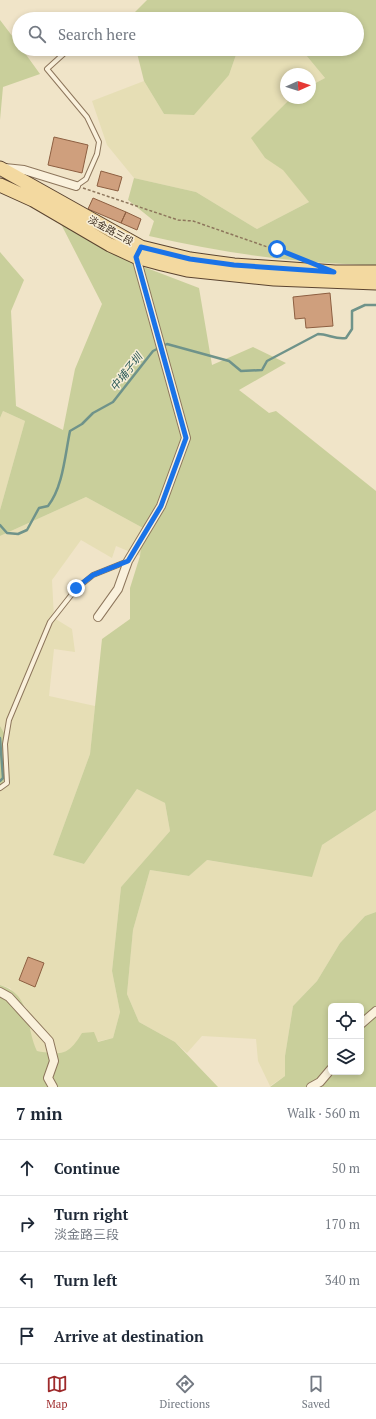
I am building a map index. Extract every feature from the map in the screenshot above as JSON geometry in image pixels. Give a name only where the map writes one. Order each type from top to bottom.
[{"type":"main road","name":"淡金路三段","points":[[0,168],[138,252],[234,265],[334,272],[376,272]]},
{"type":"main road","name":"淡金路三段","points":[[0,185],[33,200],[110,245],[138,252],[187,270],[282,280],[376,283]]},
{"type":"street","points":[[0,168],[24,170],[76,186]]},
{"type":"street","points":[[98,617],[118,589],[128,561],[161,506],[186,438],[138,252]]},
{"type":"street","points":[[0,992],[9,996],[49,1041],[54,1061],[48,1078],[53,1087]]},
{"type":"street","points":[[364,1021],[376,1011]]},
{"type":"street","points":[[311,1087],[320,1082],[328,1073]]},
{"type":"lane","points":[[61,56],[47,69],[87,117],[99,142],[97,154],[86,179],[76,186]]},
{"type":"lane","points":[[0,788],[7,783],[5,744],[9,720],[50,622],[76,588],[93,575],[128,561]]},
{"type":"path","points":[[76,186],[178,220],[193,221],[306,260]]},
{"type":"shaded area","points":[[236,56],[307,56],[325,78],[316,83],[316,68],[280,68],[280,104],[285,104],[252,138],[265,158],[283,169],[309,202],[257,229],[196,192],[134,178],[107,145],[92,101],[144,81],[164,114],[229,75]]},
{"type":"shaded area","points":[[3,411],[25,421],[0,510],[0,418]]},
{"type":"shaded area","points":[[86,497],[143,528],[140,556],[116,546],[112,558],[81,540],[52,580],[54,618],[72,629],[75,652],[54,649],[49,696],[95,706],[90,754],[53,855],[84,864],[137,789],[165,803],[170,831],[121,887],[112,971],[120,1012],[113,1038],[74,1047],[59,1055],[37,1051],[32,1041],[27,1009],[10,988],[0,985],[0,787],[7,738],[0,726],[0,536]]},
{"type":"shaded area","points":[[376,810],[376,912],[365,916],[340,943],[317,981],[293,1006],[285,1056],[285,1076],[270,1086],[258,1061],[256,1039],[202,1036],[187,1053],[175,1042],[139,1022],[127,994],[133,930],[150,870],[189,876],[206,860],[258,868],[322,845]]},
{"type":"green space","points":[[147,0],[376,0],[376,265],[290,260],[205,248],[149,236],[154,221],[128,200],[134,178],[196,192],[257,229],[309,202],[283,170],[265,158],[251,138],[285,104],[316,104],[316,83],[325,78],[307,56],[364,56],[364,12],[135,12]]},
{"type":"green space","points":[[0,20],[12,36],[12,56],[27,56],[40,74],[3,87],[0,120]]},
{"type":"green space","points":[[138,56],[236,56],[229,75],[194,115],[164,114],[144,81]]},
{"type":"green space","points":[[61,224],[131,262],[199,288],[212,365],[253,347],[286,363],[239,390],[269,413],[276,411],[376,491],[376,810],[322,845],[312,877],[207,860],[189,876],[150,870],[133,930],[127,994],[139,1022],[175,1042],[218,1087],[0,1087],[0,985],[11,990],[18,996],[23,1004],[33,1042],[37,1051],[53,1053],[64,1052],[73,1046],[82,1033],[94,1032],[98,1042],[113,1038],[120,1012],[112,971],[121,887],[170,831],[165,803],[137,789],[84,864],[53,855],[90,754],[102,639],[130,619],[130,588],[140,556],[143,528],[86,497],[0,536],[0,510],[25,421],[3,411],[0,418],[0,252],[24,280],[11,311],[16,406],[63,430],[75,369],[102,304]]},
{"type":"green space","points":[[0,726],[7,738],[9,777],[0,787]]},
{"type":"green space","points":[[376,912],[376,1087],[270,1087],[285,1076],[285,1056],[293,1006],[317,981],[340,943],[365,916]]},
{"type":"building","points":[[54,137],[88,145],[82,173],[48,165]]},
{"type":"building","points":[[101,171],[122,177],[118,191],[97,186]]},
{"type":"building","points":[[93,198],[126,212],[121,223],[88,209]]},
{"type":"building","points":[[126,212],[141,219],[137,230],[121,223]]},
{"type":"building","points":[[330,293],[333,326],[306,328],[305,318],[295,319],[293,297]]},
{"type":"building","points":[[28,957],[44,963],[35,987],[19,980]]},
{"type":"waterway","name":"中埔子圳","points":[[0,525],[7,533],[18,534],[27,530],[39,508],[48,506],[57,490],[63,470],[70,431],[82,424],[93,413],[113,402],[153,351],[167,344],[229,361],[241,371],[262,370],[267,361],[318,334],[346,338],[352,329],[352,311],[365,305],[376,305]]},
{"type":"waterway","name":"中埔子圳","points":[[0,738],[3,778],[0,781]]},
{"type":"route","points":[[76,588],[93,575],[128,561],[161,506],[186,438],[136,257],[141,247],[190,259],[234,265],[334,272],[277,249]]}]
